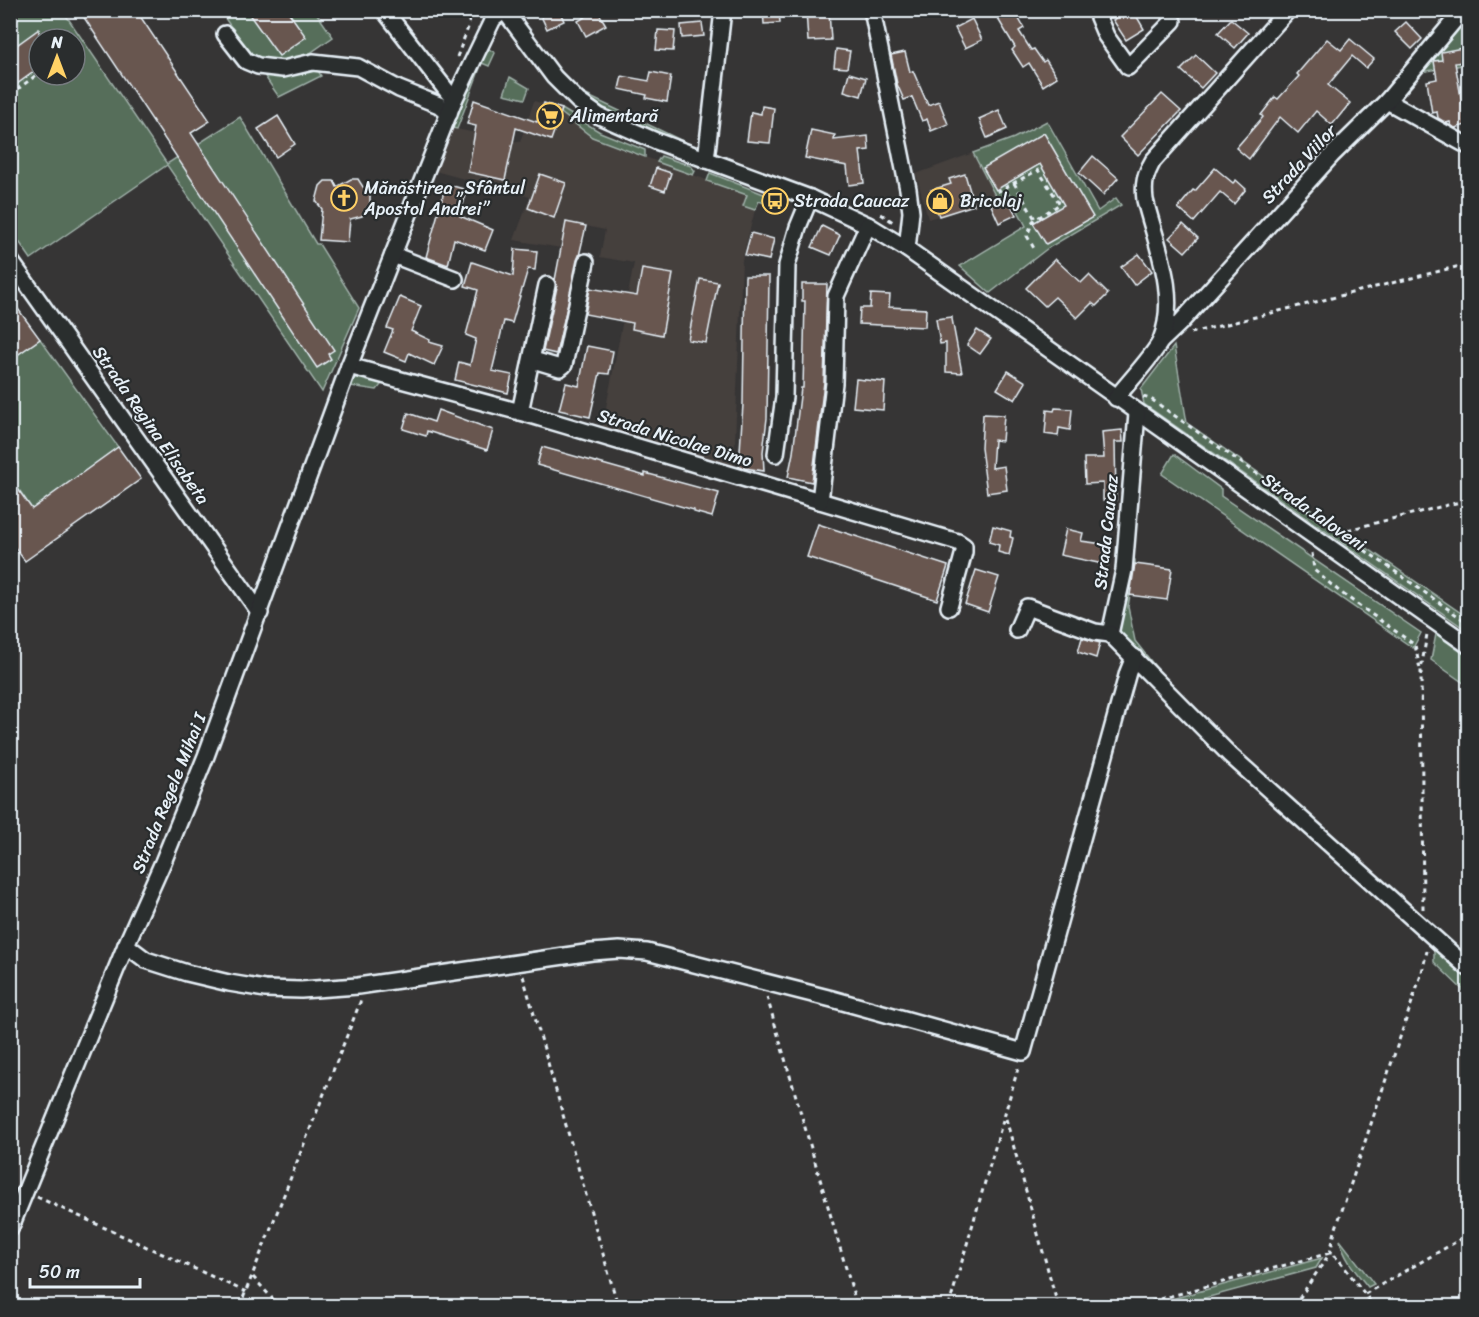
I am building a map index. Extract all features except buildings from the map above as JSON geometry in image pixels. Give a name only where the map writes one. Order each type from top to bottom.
[{"type":"street","points":[[384,10],[451,107]]},
{"type":"street","points":[[706,160],[723,10]]},
{"type":"street","points":[[872,10],[908,189],[911,212],[907,249]]},
{"type":"street","points":[[1095,10],[1106,36],[1128,67],[1173,21]]},
{"type":"street","points":[[1161,341],[1169,307],[1167,286],[1145,200],[1143,186],[1146,174],[1153,161],[1288,10]]},
{"type":"street","name":"Strada Viilor","points":[[1118,394],[1161,341],[1180,323],[1332,155],[1387,101],[1463,10]]},
{"type":"street","points":[[349,366],[451,107],[493,19],[504,11],[554,77],[578,101],[598,116],[622,128],[810,198],[868,225],[907,249],[1118,394],[1137,413]]},
{"type":"street","points":[[225,34],[246,61],[258,66],[283,69],[313,62],[358,67],[399,89],[439,105],[451,107]]},
{"type":"street","points":[[1387,101],[1468,146]]},
{"type":"street","name":"Strada Nicolae Dimo","points":[[776,454],[784,398],[787,265],[798,227],[810,198]]},
{"type":"street","points":[[868,225],[836,296],[834,383],[820,501],[958,542],[963,546],[964,552],[949,607]]},
{"type":"street","points":[[393,255],[455,279]]},
{"type":"street","name":"Strada Regina Elisabeta","points":[[10,261],[260,612]]},
{"type":"street","points":[[532,360],[560,368],[564,365],[586,262]]},
{"type":"street","points":[[520,412],[547,285]]},
{"type":"street","name":"Strada Nicolae Dimo","points":[[349,366],[520,412],[820,501]]},
{"type":"street","name":"Strada Regele Mihai I","points":[[10,1229],[206,756],[349,366]]},
{"type":"street","name":"Strada Ialoveni","points":[[1137,413],[1468,645]]},
{"type":"street","name":"Strada Caucaz","points":[[1110,634],[1124,570],[1137,413]]},
{"type":"street","points":[[1017,630],[1027,607],[1095,632],[1110,634],[1230,755],[1468,968]]},
{"type":"street","points":[[126,945],[146,960],[187,973],[265,989],[301,990],[366,984],[619,950],[647,952],[1023,1052],[1134,657]]},
{"type":"path","points":[[456,60],[469,25],[470,10]]},
{"type":"path","points":[[10,95],[27,82]]},
{"type":"path","points":[[997,192],[1038,170],[1060,204],[1035,219],[1027,236],[1035,250]]},
{"type":"path","points":[[1014,183],[1035,219]]},
{"type":"path","points":[[1184,335],[1468,264]]},
{"type":"path","points":[[1118,394],[1151,399],[1468,623]]},
{"type":"path","points":[[1338,532],[1468,500]]},
{"type":"path","points":[[1311,533],[1314,570],[1340,592],[1415,645],[1421,670]]},
{"type":"path","points":[[1294,1306],[1330,1253],[1335,1231],[1422,972],[1428,946],[1423,926],[1421,670],[1430,618]]},
{"type":"path","points":[[519,963],[618,1306]]},
{"type":"path","points":[[763,982],[857,1306]]},
{"type":"path","points":[[240,1306],[366,984]]},
{"type":"path","points":[[949,1306],[1006,1117],[1023,1052]]},
{"type":"path","points":[[1006,1117],[1059,1306]]},
{"type":"path","points":[[25,1191],[246,1292]]},
{"type":"path","points":[[1365,1294],[1468,1235]]},
{"type":"path","points":[[1330,1253],[1339,1260],[1374,1306]]},
{"type":"path","points":[[1134,1306],[1330,1253]]},
{"type":"path","points":[[252,1277],[279,1306]]},
{"type":"shaded area","points":[[534,101],[562,109],[561,113],[592,137],[747,195],[743,206],[755,210],[742,260],[734,469],[605,431],[602,428],[634,263],[600,257],[605,230],[566,222],[561,248],[514,240],[530,197],[435,171],[452,128],[520,142]]},
{"type":"shaded area","points":[[973,153],[997,199],[928,219],[916,174]]},
{"type":"green space","points":[[11,11],[63,11],[74,27],[27,27],[27,87],[87,87],[87,46],[167,164],[240,117],[316,244],[319,244],[359,308],[322,392],[167,165],[31,259],[11,230]]},
{"type":"green space","points":[[220,11],[315,11],[333,37],[309,54],[321,76],[279,97]]},
{"type":"green space","points":[[1468,14],[1468,64],[1421,72]]},
{"type":"green space","points":[[486,47],[495,53],[489,66],[482,63],[457,129],[452,128]]},
{"type":"green space","points":[[510,77],[529,88],[525,99],[504,94]]},
{"type":"green space","points":[[584,94],[691,145],[619,118],[593,103]]},
{"type":"green space","points":[[562,109],[600,132],[645,150],[645,157],[592,137],[561,113]]},
{"type":"green space","points":[[1047,121],[1098,211],[1116,198],[1121,205],[1048,248],[990,293],[960,266],[1026,226],[1009,194],[997,199],[973,153],[1014,138]]},
{"type":"green space","points":[[661,156],[691,166],[695,171],[693,175],[657,162]]},
{"type":"green space","points":[[710,173],[784,202],[782,209],[759,201],[755,210],[743,206],[747,195],[707,181]]},
{"type":"green space","points":[[40,339],[118,447],[32,509],[11,478],[10,360]]},
{"type":"green space","points":[[1174,346],[1187,423],[1468,618],[1468,631],[1144,404],[1141,389]]},
{"type":"green space","points":[[362,375],[384,381],[377,390],[350,386],[353,379]]},
{"type":"green space","points":[[1174,454],[1221,489],[1221,496],[1421,633],[1413,648],[1162,474]]},
{"type":"green space","points":[[1135,529],[1135,564],[1128,607],[1135,641],[1184,703],[1117,636]]},
{"type":"green space","points":[[1436,634],[1468,657],[1468,686],[1431,660]]},
{"type":"green space","points":[[1434,944],[1468,975],[1468,995],[1434,962]]},
{"type":"green space","points":[[1340,1240],[1374,1284],[1368,1287],[1359,1276],[1347,1259]]},
{"type":"green space","points":[[1322,1258],[1316,1268],[1176,1306],[1146,1306]]},
{"type":"place","name":"Alimentară","points":[[550,116]]},
{"type":"place","name":"Mănăstirea „Sfântul Apostol Andrei”","points":[[344,198]]},
{"type":"place","name":"Strada Caucaz","points":[[775,201]]},
{"type":"place","name":"Bricolaj","points":[[940,201]]}]
